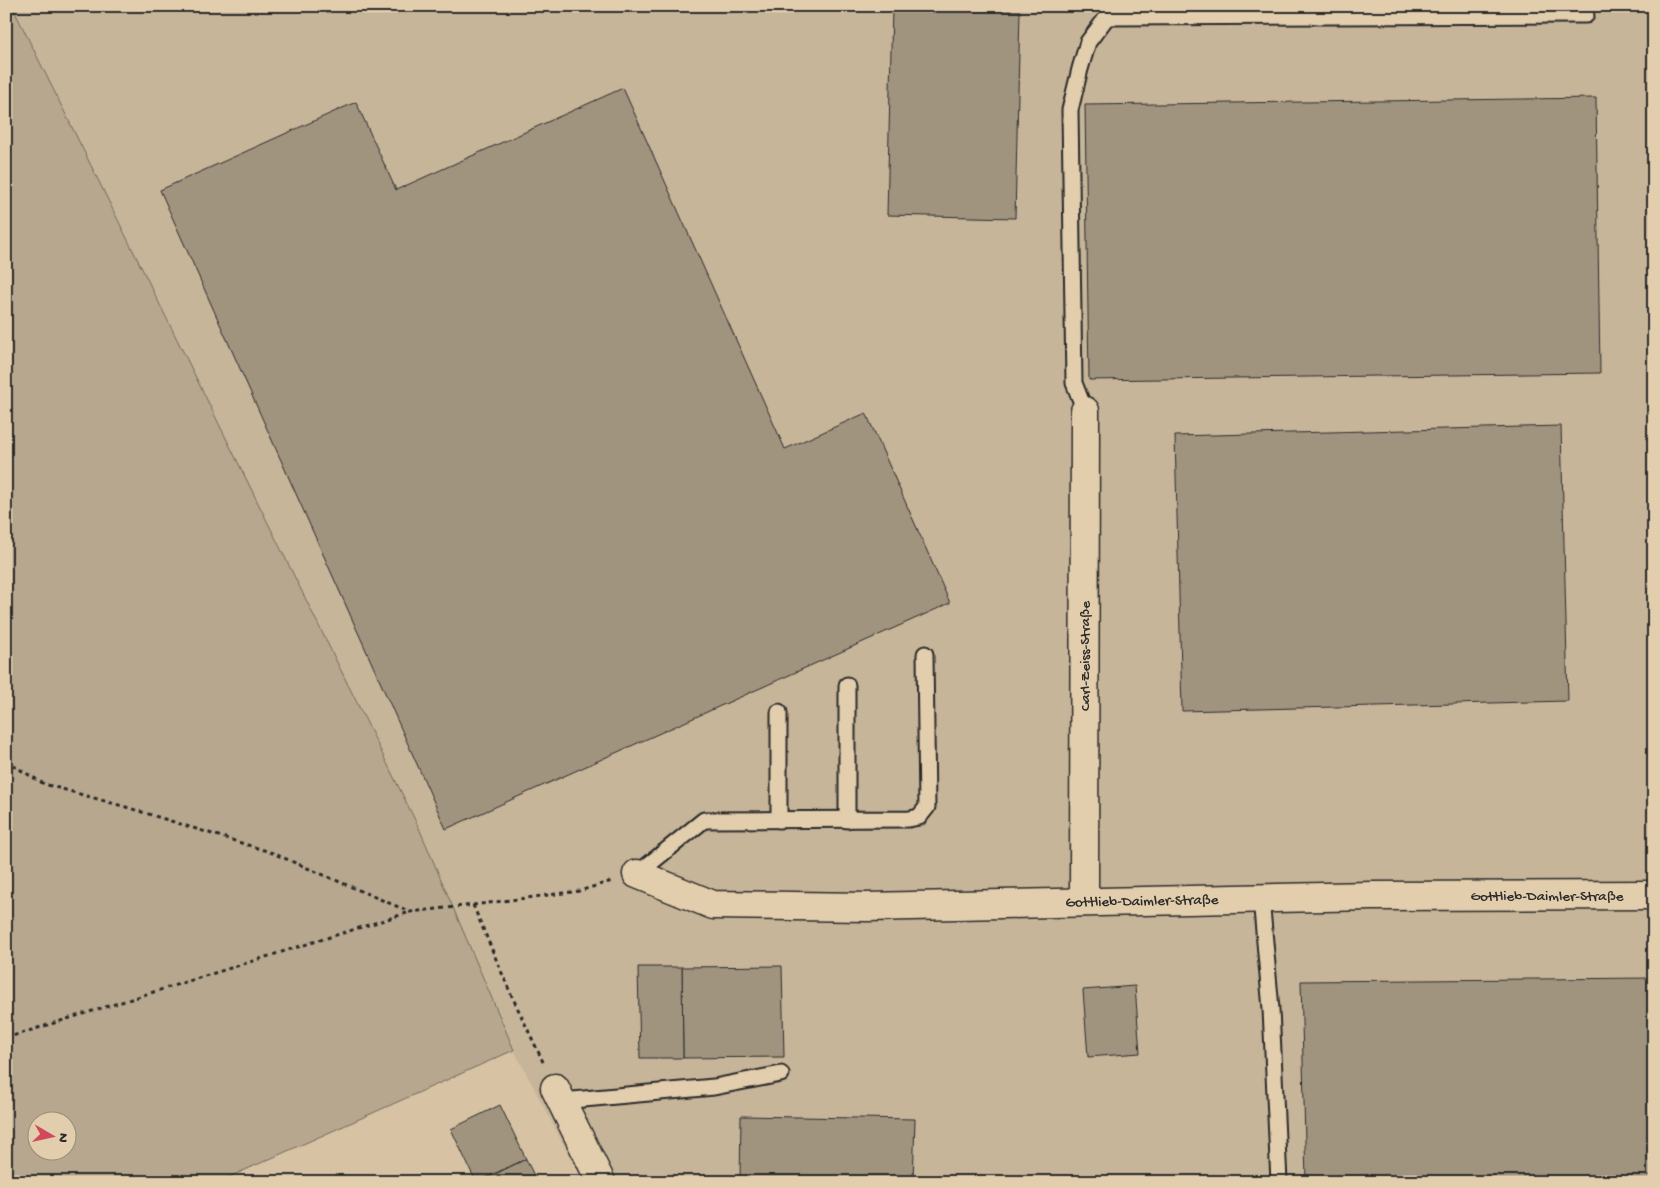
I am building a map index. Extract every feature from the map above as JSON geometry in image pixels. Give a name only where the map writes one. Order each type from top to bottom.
[{"type":"street","name":"Carl-Zeiss-Straße","points":[[1084,901],[1085,411]]},
{"type":"street","name":"Gottlieb-Daimler-Straße","points":[[636,874],[713,905],[867,907],[1261,898],[1654,895]]},
{"type":"street","points":[[558,1094],[601,1182]]},
{"type":"lane","points":[[1085,411],[1074,383],[1070,110],[1088,42],[1107,17],[1586,15]]},
{"type":"lane","points":[[636,874],[704,820],[847,820],[909,819],[919,817],[927,807],[925,654]]},
{"type":"lane","points":[[847,685],[847,820]]},
{"type":"lane","points":[[779,820],[780,712]]},
{"type":"lane","points":[[1261,898],[1271,1010],[1279,1182]]},
{"type":"lane","points":[[558,1094],[714,1087],[781,1074]]},
{"type":"path","points":[[6,761],[44,784],[126,807],[270,852],[410,912]]},
{"type":"path","points":[[6,1038],[410,912],[579,891],[636,874]]},
{"type":"path","points":[[473,905],[510,992],[558,1094]]},
{"type":"shaded area","points":[[6,6],[12,6],[419,828],[514,1050],[218,1182],[6,1182]]},
{"type":"shaded area","points":[[12,6],[1654,6],[1654,1182],[583,1182],[514,1050],[419,828]]},
{"type":"building","points":[[892,8],[1020,11],[1015,218],[887,215]]},
{"type":"building","points":[[623,88],[785,449],[866,413],[950,603],[446,829],[160,190],[356,102],[396,190]]},
{"type":"building","points":[[1596,98],[1600,373],[1089,380],[1085,105]]},
{"type":"building","points":[[1561,426],[1568,701],[1182,711],[1175,436]]},
{"type":"building","points":[[782,966],[784,1057],[683,1058],[682,967]]},
{"type":"building","points":[[638,967],[682,967],[683,1058],[640,1058]]},
{"type":"building","points":[[1654,978],[1654,1182],[1306,1182],[1301,981]]},
{"type":"building","points":[[1135,986],[1140,1053],[1088,1057],[1083,990]]},
{"type":"building","points":[[500,1105],[526,1159],[476,1182],[451,1129]]},
{"type":"building","points":[[741,1116],[915,1119],[913,1182],[740,1182]]},
{"type":"building","points":[[526,1159],[537,1182],[479,1182]]}]
